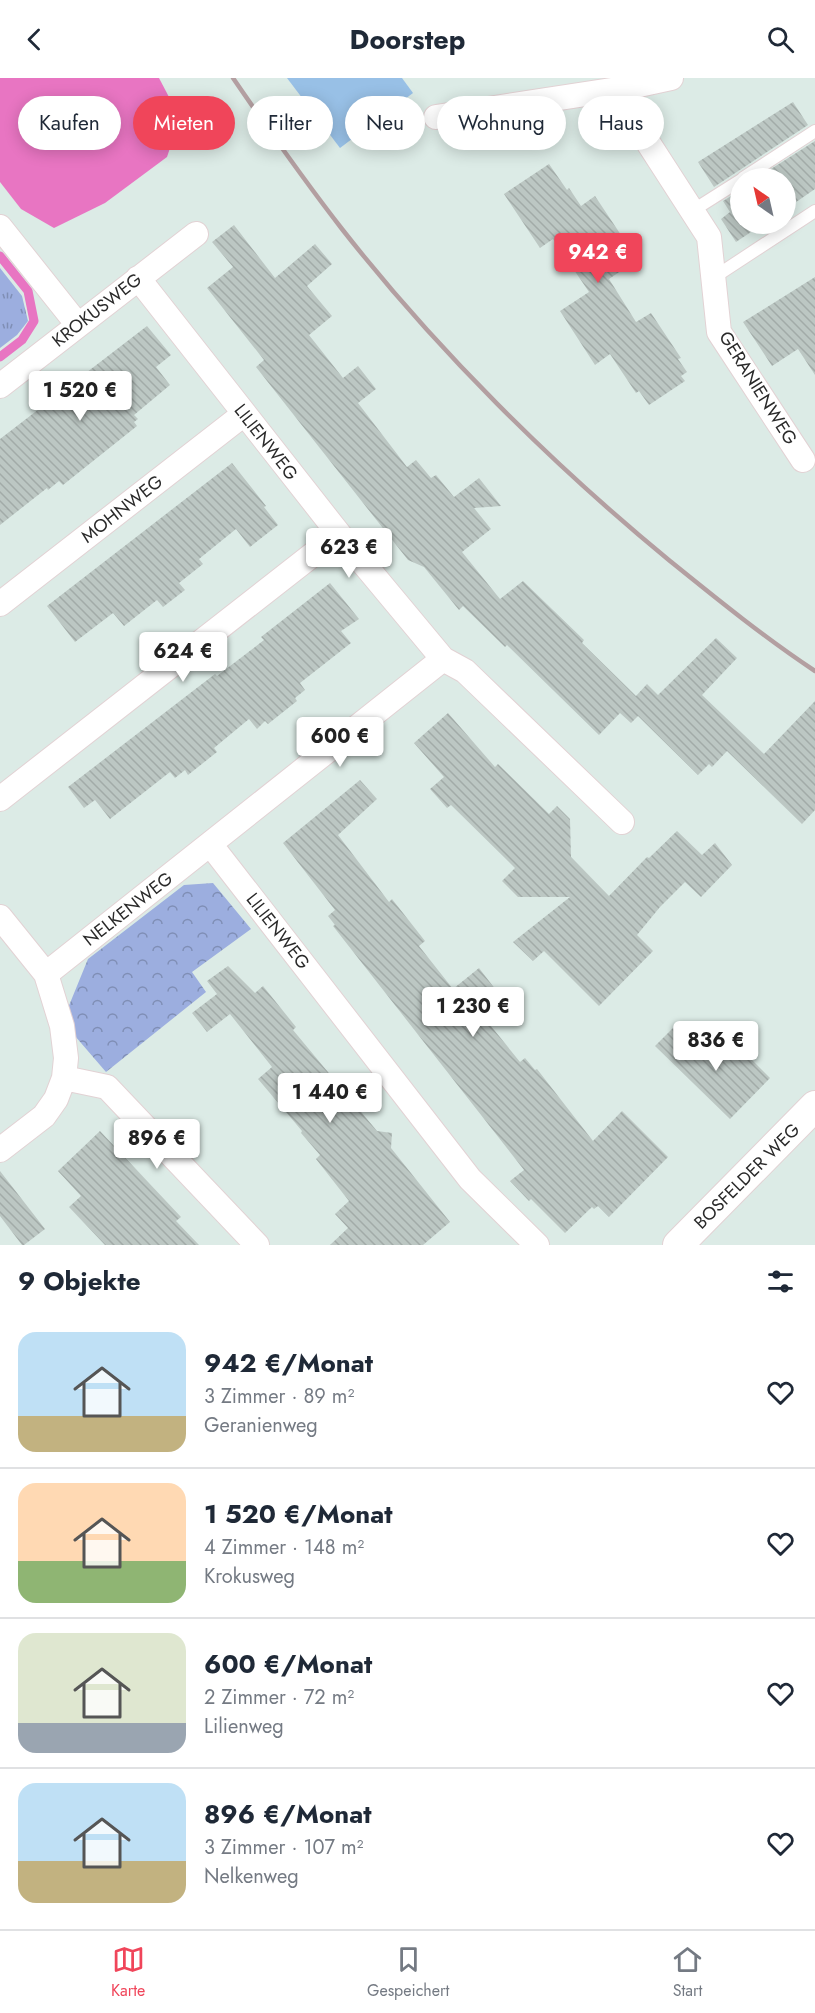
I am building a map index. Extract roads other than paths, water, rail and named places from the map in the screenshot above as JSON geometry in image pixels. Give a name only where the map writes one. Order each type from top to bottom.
[{"type":"street","points":[[436,117],[625,88],[671,78]]},
{"type":"street","name":"GERANIENWEG","points":[[625,88],[629,113],[709,237],[719,332],[803,460]]},
{"type":"street","points":[[0,227],[78,325]]},
{"type":"street","name":"KROKUSWEG","points":[[0,386],[196,234]]},
{"type":"street","name":"LILIENWEG","points":[[138,278],[339,534],[443,659],[465,670],[622,822]]},
{"type":"street","name":"MOHNWEG","points":[[0,604],[244,414]]},
{"type":"street","points":[[0,799],[339,534]]},
{"type":"street","points":[[210,844],[443,659]]},
{"type":"street","name":"LILIENWEG","points":[[210,844],[470,1179],[537,1245]]},
{"type":"street","name":"NELKENWEG","points":[[46,974],[210,844]]},
{"type":"street","points":[[0,917],[46,974],[62,1026],[66,1058],[64,1078],[56,1099],[44,1116],[0,1150]]},
{"type":"street","points":[[64,1078],[107,1087],[257,1245]]},
{"type":"street","name":"BOSFELDER WEG","points":[[678,1245],[815,1106]]},
{"type":"lane","points":[[759,168],[815,131]]},
{"type":"lane","points":[[692,211],[730,187]]},
{"type":"lane","points":[[713,278],[815,211]]},
{"type":"waterway","points":[[0,256],[28,291],[34,321],[22,340],[0,357]]},
{"type":"railway","points":[[233,78],[314,192],[378,274],[497,404],[582,485],[670,561],[723,604],[815,671]]}]
